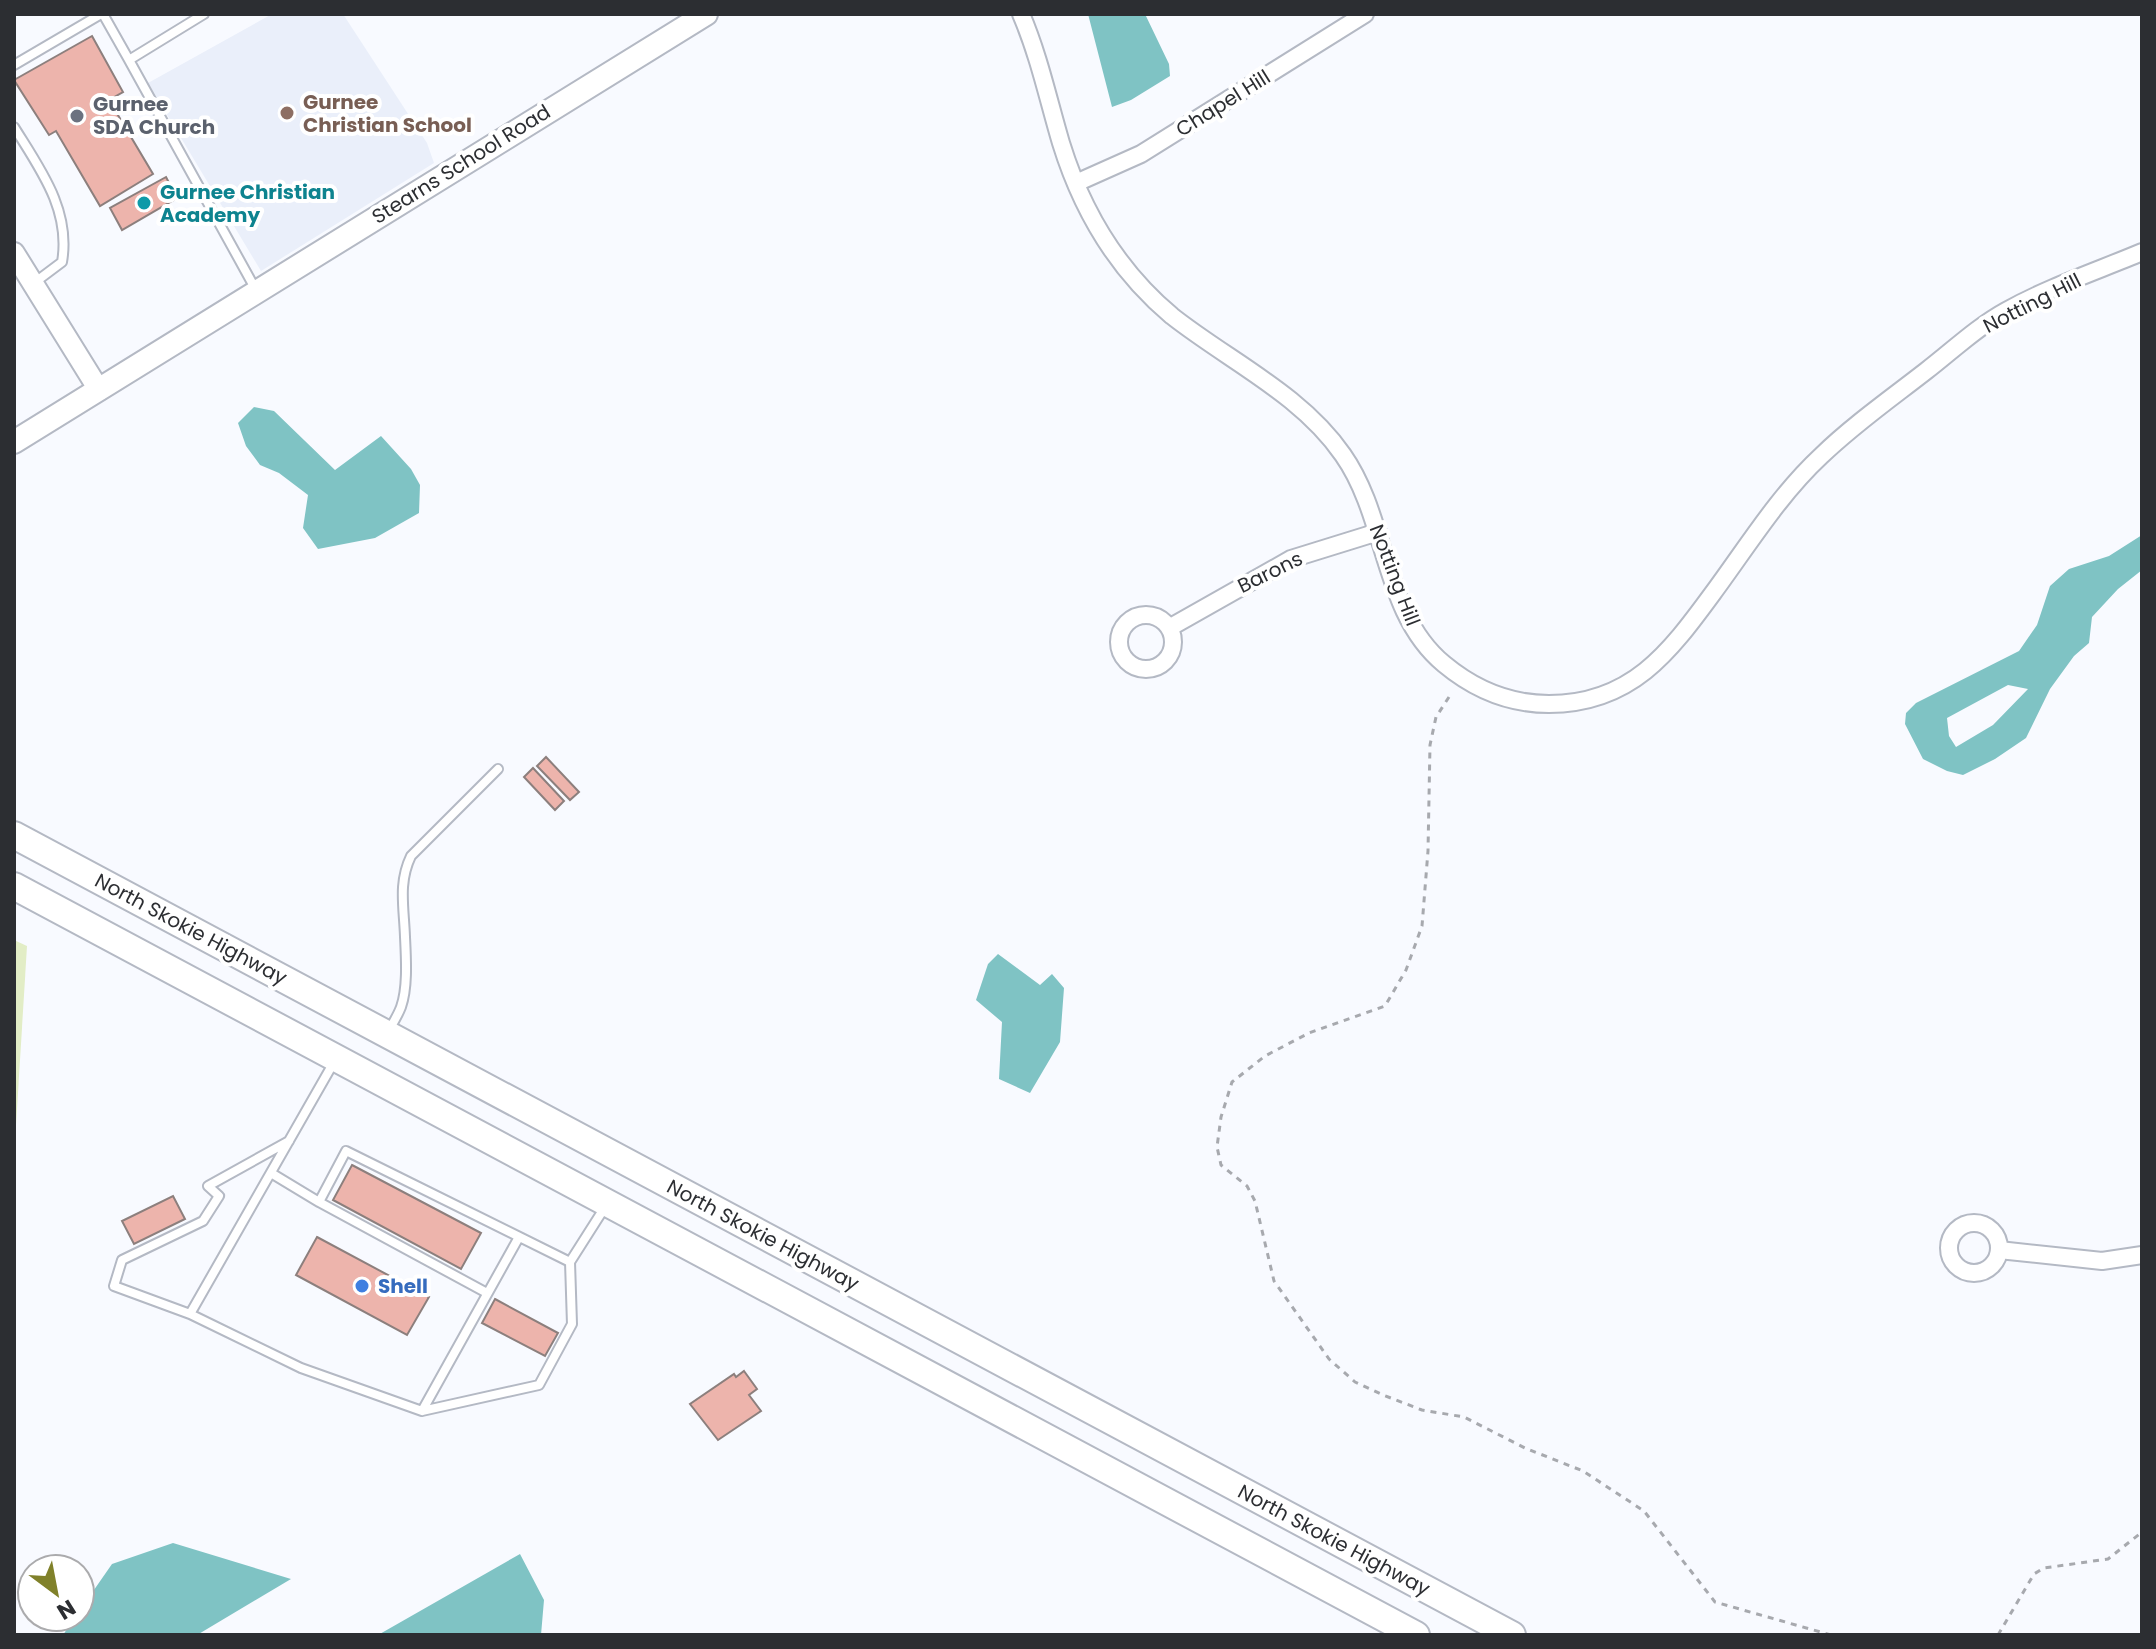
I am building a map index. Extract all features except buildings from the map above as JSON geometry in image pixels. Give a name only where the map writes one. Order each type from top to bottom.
[{"type":"highway","name":"North Skokie Highway","points":[[14,835],[1512,1635]]},
{"type":"highway","points":[[14,886],[1416,1635]]},
{"type":"main road","name":"Stearns School Road","points":[[14,442],[706,14]]},
{"type":"street","name":"Notting Hill","points":[[1021,14],[1038,56],[1061,143],[1076,183],[1089,214],[1109,248],[1153,300],[1196,335],[1299,407],[1326,434],[1357,477],[1406,614],[1428,649],[1464,679],[1483,690],[1523,702],[1564,704],[1614,691],[1634,681],[1667,654],[1792,487],[1846,434],[1977,330],[2007,310],[2142,252]]},
{"type":"street","name":"Chapel Hill","points":[[1076,183],[1141,154],[1365,14]]},
{"type":"street","points":[[14,253],[99,390]]},
{"type":"street","name":"Barons","points":[[1169,628],[1291,559],[1378,532]]},
{"type":"street","points":[[1999,1250],[2102,1261],[2142,1255]]},
{"type":"lane","points":[[14,65],[102,14],[256,291]]},
{"type":"lane","points":[[129,60],[204,14]]},
{"type":"lane","points":[[14,127],[56,198],[66,240],[62,262],[33,284]]},
{"type":"lane","points":[[387,1034],[402,1006],[405,938],[401,894],[405,869],[411,856],[498,769]]},
{"type":"lane","points":[[190,1314],[336,1058]]},
{"type":"lane","points":[[289,1141],[208,1186],[219,1196],[203,1221],[122,1260],[114,1286],[190,1314],[301,1368],[422,1411],[539,1385],[572,1324],[570,1262],[608,1203]]},
{"type":"lane","points":[[319,1202],[346,1151],[570,1262]]},
{"type":"lane","points":[[271,1173],[487,1293]]},
{"type":"lane","points":[[422,1411],[519,1237]]},
{"type":"path","points":[[1449,697],[1436,717],[1430,745],[1428,851],[1422,926],[1406,970],[1385,1006],[1309,1033],[1265,1056],[1232,1082],[1221,1117],[1217,1147],[1221,1165],[1247,1186],[1255,1201],[1274,1281],[1329,1359],[1355,1382],[1422,1410],[1464,1417],[1525,1448],[1583,1471],[1644,1511],[1715,1602],[1831,1635]]},
{"type":"path","points":[[1998,1635],[2034,1574],[2044,1568],[2108,1559],[2142,1532]]},
{"type":"shaded area","name":"Gurnee Christian School","points":[[272,14],[343,14],[427,143],[434,163],[261,271],[148,83]]},
{"type":"green space","points":[[14,940],[27,946],[14,1158]]},
{"type":"water","points":[[1088,14],[1145,14],[1169,64],[1170,76],[1131,100],[1112,107]]},
{"type":"water","points":[[254,407],[274,411],[335,470],[381,436],[411,469],[420,485],[419,513],[375,538],[318,549],[303,528],[308,495],[279,473],[260,465],[246,446],[238,423]]},
{"type":"water","points":[[2142,535],[2142,570],[2118,589],[2092,617],[2089,643],[2074,656],[2050,689],[2026,738],[1995,759],[1963,775],[1923,759],[1905,724],[1906,713],[1916,703],[2019,651],[2037,625],[2050,586],[2069,569],[2109,556]],"holes":[[[2008,685],[2028,689],[1993,725],[1956,747],[1949,736],[1947,718]]]},
{"type":"water","points":[[998,954],[1040,985],[1052,974],[1064,988],[1060,1042],[1030,1093],[999,1079],[1002,1022],[976,1000],[988,964]]},
{"type":"water","points":[[173,1543],[291,1579],[197,1635],[63,1635],[96,1633],[96,1587],[112,1564]]},
{"type":"water","points":[[520,1554],[544,1600],[541,1635],[378,1635]]},
{"type":"place","name":"Gurnee Christian School","points":[[287,113]]},
{"type":"place","name":"Gurnee SDA Church","points":[[77,116]]},
{"type":"place","name":"Gurnee Christian Academy","points":[[144,203]]},
{"type":"place","name":"Shell","points":[[362,1286]]}]
